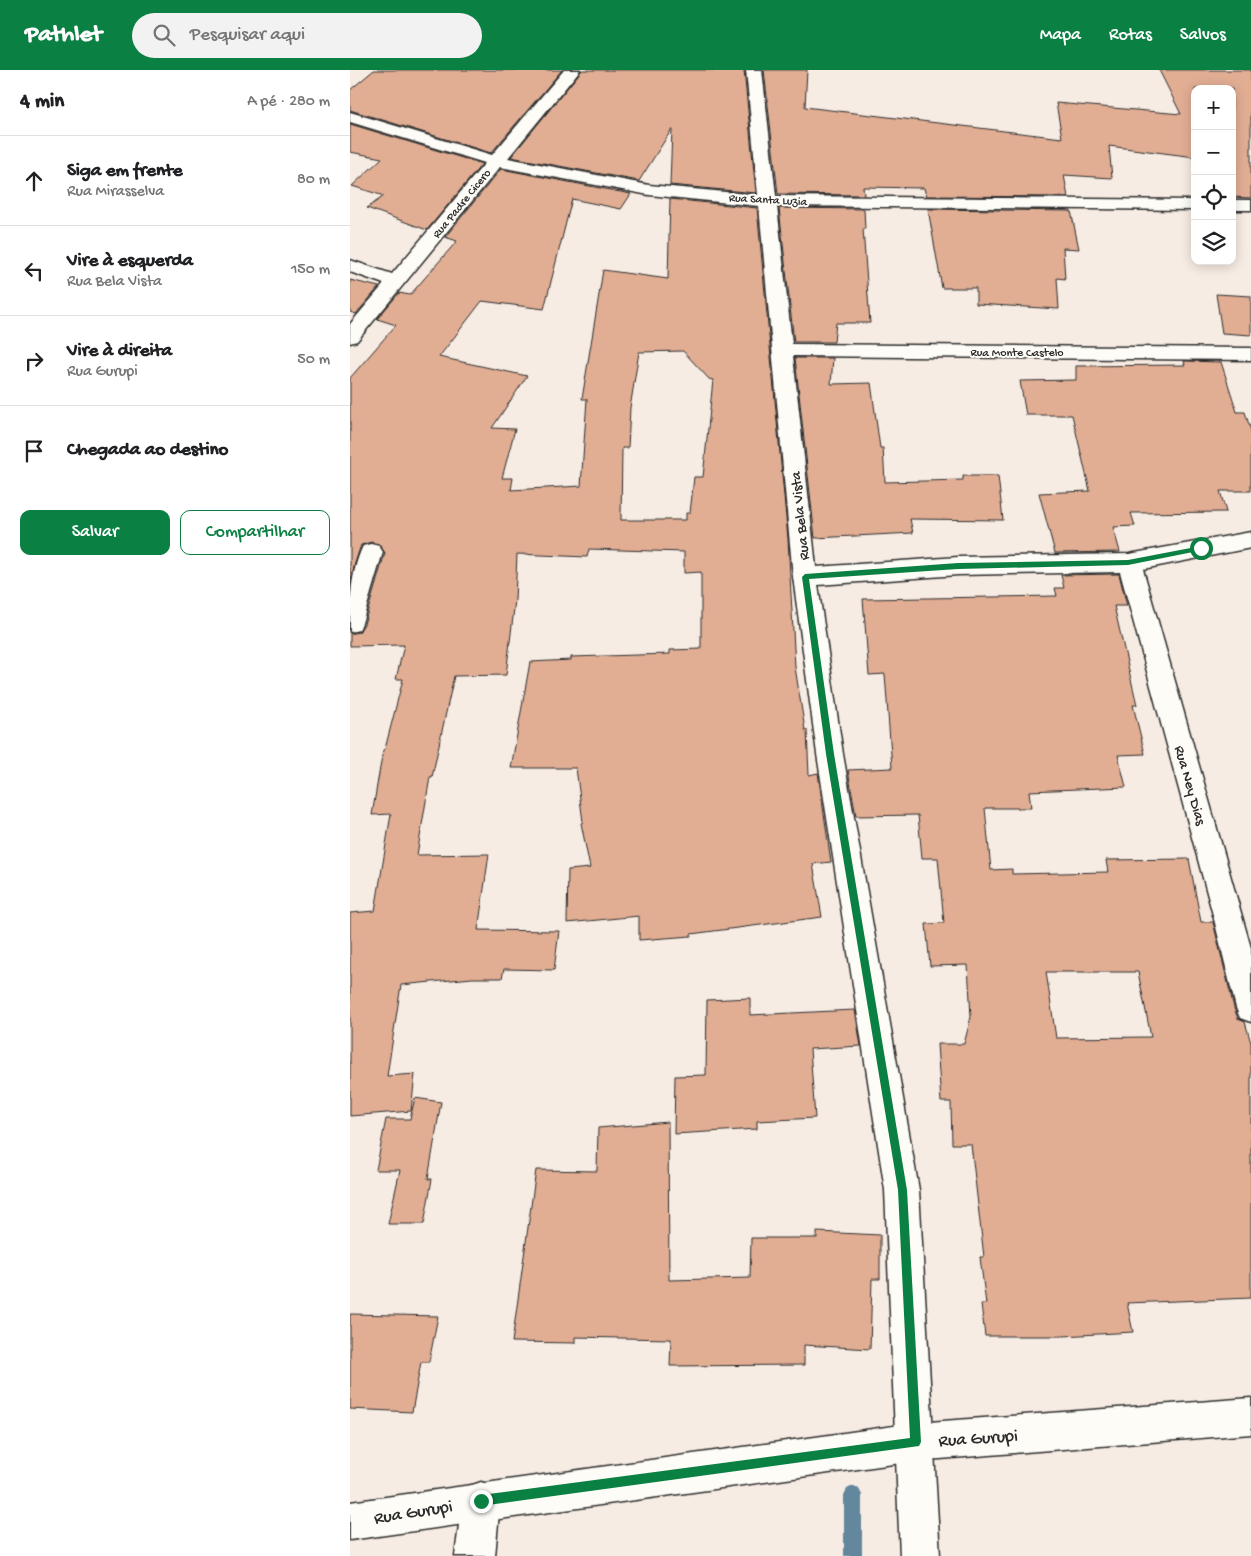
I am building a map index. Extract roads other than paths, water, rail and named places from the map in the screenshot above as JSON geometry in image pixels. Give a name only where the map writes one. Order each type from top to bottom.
[{"type":"street","name":"Rua Padre Cicero","points":[[350,337],[572,70]]},
{"type":"street","name":"Rua Bela Vista","points":[[754,70],[805,577],[830,754],[902,1190],[920,1556]]},
{"type":"street","name":"Rua Santa Luzia","points":[[350,118],[495,161],[649,190],[768,201],[1191,205]]},
{"type":"street","points":[[1236,205],[1251,205]]},
{"type":"street","points":[[350,266],[396,282]]},
{"type":"street","name":"Rua Monte Castelo","points":[[782,350],[1251,354]]},
{"type":"street","points":[[805,577],[958,566],[1128,563],[1251,540]]},
{"type":"street","points":[[350,623],[371,552]]},
{"type":"street","name":"Rua Ney Dias","points":[[1128,563],[1228,915],[1251,1008]]},
{"type":"street","name":"Rua Gurupi","points":[[350,1521],[481,1501],[915,1442],[1251,1416]]},
{"type":"street","points":[[475,1556],[481,1501]]},
{"type":"waterway","points":[[853,1495],[853,1556]]}]
